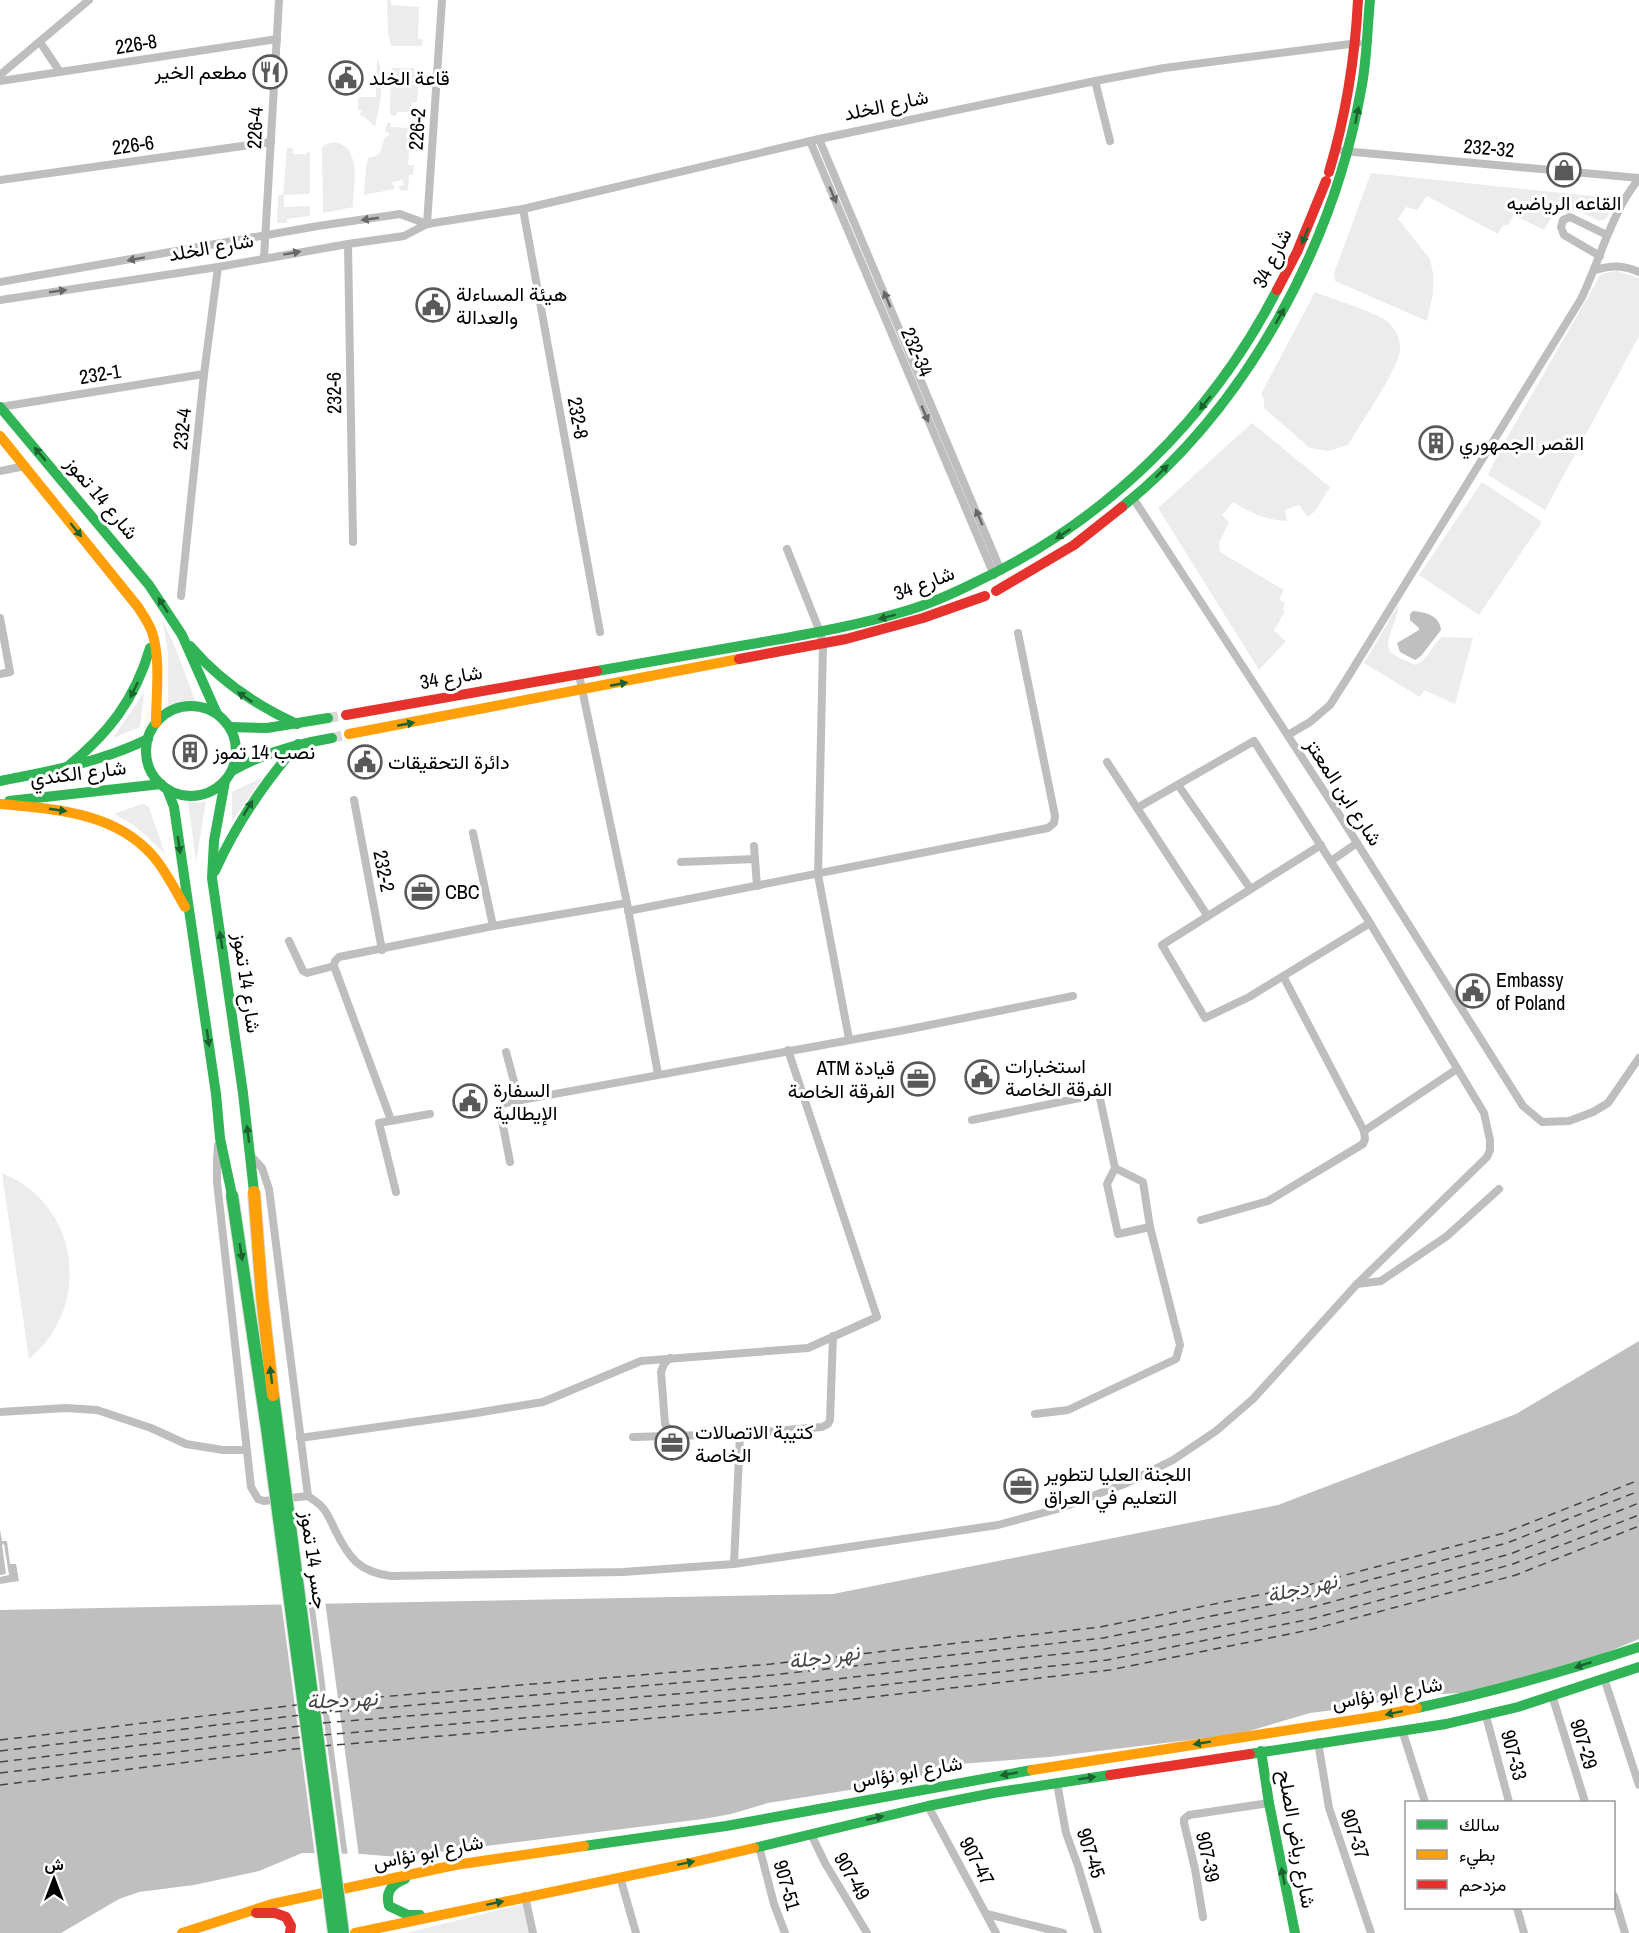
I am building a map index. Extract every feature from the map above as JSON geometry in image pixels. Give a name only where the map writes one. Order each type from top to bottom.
[{"type":"main road","points":[[1358,0],[1362,41]]},
{"type":"main road","points":[[1362,41],[1370,0]]},
{"type":"main road","name":"شارع 34","points":[[349,734],[582,691],[821,638],[914,609],[951,594],[997,573],[1053,541],[1109,501],[1149,466],[1187,425],[1222,382],[1274,300],[1303,242],[1328,177],[1350,98],[1362,41]]},
{"type":"main road","name":"شارع 34","points":[[346,715],[579,675],[906,624],[991,593],[1027,575],[1062,553],[1133,498],[1165,468],[1230,392],[1255,357],[1285,306],[1312,254],[1333,202],[1349,152],[1361,95],[1362,41]]},
{"type":"main road","name":"شارع 14 تموز","points":[[0,407],[149,585],[182,635],[217,714]]},
{"type":"main road","name":"شارع 14 تموز","points":[[0,436],[147,621],[153,635],[156,723]]},
{"type":"main road","points":[[66,768],[97,742],[123,711],[141,675],[153,635]]},
{"type":"main road","points":[[182,635],[212,670],[231,687],[251,702],[297,724]]},
{"type":"main road","points":[[229,776],[236,755],[236,746],[230,727],[217,714],[208,709],[189,706],[171,711],[156,723],[146,747],[148,763],[155,778],[175,793],[193,796],[211,792],[229,776],[266,753],[332,738]]},
{"type":"main road","points":[[230,727],[267,728],[328,718]]},
{"type":"main road","name":"شارع الكندي","points":[[0,781],[66,768],[128,749],[148,739]]},
{"type":"main road","points":[[212,878],[248,807],[280,763],[298,744]]},
{"type":"main road","name":"شارع 14 تموز","points":[[229,776],[214,841],[212,878],[254,1192]]},
{"type":"main road","name":"شارع الكندي","points":[[0,803],[134,786],[164,786]]},
{"type":"main road","points":[[164,786],[174,807],[216,1094],[220,1138]]},
{"type":"main road","points":[[0,803],[62,810],[101,820],[120,830],[138,841],[152,854],[189,915]]},
{"type":"main road","name":"جسر 14 تموز","points":[[220,1138],[232,1195],[267,1429],[334,1933]]},
{"type":"main road","name":"جسر 14 تموز","points":[[254,1192],[275,1417],[343,1933]]},
{"type":"main road","name":"شارع ابو نؤاس","points":[[188,1931],[272,1904],[455,1865],[726,1826],[1041,1768],[1379,1716],[1479,1695],[1564,1672],[1639,1647]]},
{"type":"main road","name":"شارع ابو نؤاس","points":[[355,1933],[620,1877],[928,1806],[1057,1783],[1486,1716],[1639,1667]]},
{"type":"main road","name":"شارع رياض الصلح","points":[[1261,1751],[1295,1933]]},
{"type":"main road","points":[[455,1865],[398,1882],[389,1889],[387,1894],[389,1906],[408,1915],[424,1915],[474,1907]]},
{"type":"main road","points":[[188,1931],[267,1911],[288,1918],[291,1924],[290,1933]]},
{"type":"street","points":[[0,75],[89,0]]},
{"type":"street","name":"226-4","points":[[264,258],[279,0]]},
{"type":"street","name":"226-2","points":[[427,224],[442,0]]},
{"type":"street","name":"226-8","points":[[0,81],[277,39]]},
{"type":"street","name":"شارع الخلد","points":[[0,300],[404,236],[427,224],[523,209],[810,141],[1095,81],[1164,68],[1362,41]]},
{"type":"street","points":[[40,42],[60,72]]},
{"type":"street","points":[[1095,81],[1110,141]]},
{"type":"street","name":"232-34","points":[[819,139],[997,573]]},
{"type":"street","name":"232-34","points":[[810,141],[997,573]]},
{"type":"street","name":"226-6","points":[[0,180],[271,142]]},
{"type":"street","name":"232-32","points":[[1336,151],[1639,178]]},
{"type":"street","points":[[818,162],[827,158]]},
{"type":"street","points":[[1288,735],[1310,722],[1330,705],[1581,299],[1595,270],[1607,235],[1622,204],[1639,178]]},
{"type":"street","name":"232-8","points":[[523,209],[600,632]]},
{"type":"street","name":"شارع الخلد","points":[[0,282],[318,226],[400,214],[427,224]]},
{"type":"street","points":[[1600,256],[1564,235],[1563,220],[1570,217],[1607,235]]},
{"type":"street","name":"232-6","points":[[348,244],[353,542]]},
{"type":"street","points":[[1595,270],[1611,265],[1626,266],[1639,272]]},
{"type":"street","name":"232-4","points":[[181,596],[204,374],[218,267]]},
{"type":"street","name":"232-1","points":[[0,407],[204,374]]},
{"type":"street","points":[[0,471],[25,466]]},
{"type":"street","name":"شارع ابن المعتز","points":[[1133,498],[1288,735],[1523,1106],[1542,1122],[1569,1121],[1593,1112],[1608,1103],[1639,1058]]},
{"type":"street","points":[[787,549],[821,638],[818,874],[849,1039]]},
{"type":"street","points":[[0,618],[10,672],[0,674]]},
{"type":"street","points":[[391,1120],[334,966],[339,957],[493,927],[757,886],[1048,828],[1054,823],[1055,816],[1018,633]]},
{"type":"street","points":[[579,675],[628,907],[658,1074]]},
{"type":"street","points":[[220,1138],[217,1160],[218,1182],[251,1487],[258,1499],[264,1501],[308,1496],[325,1512],[344,1548],[361,1567],[374,1574],[391,1576],[623,1572],[734,1564],[998,1525],[1062,1508],[1127,1483],[1173,1460],[1216,1431],[1253,1399],[1357,1284],[1487,1157],[1490,1150],[1484,1113],[1370,923],[1254,741],[1137,808]]},
{"type":"street","points":[[1107,762],[1207,915]]},
{"type":"street","points":[[1178,785],[1250,888]]},
{"type":"street","name":"232-2","points":[[354,800],[382,950]]},
{"type":"street","points":[[473,833],[493,927]]},
{"type":"street","points":[[1331,861],[1357,843]]},
{"type":"street","points":[[1321,845],[1162,945],[1205,1018],[1249,997],[1370,923]]},
{"type":"street","points":[[754,846],[757,886]]},
{"type":"street","points":[[681,862],[755,859]]},
{"type":"street","points":[[289,941],[306,973],[334,966]]},
{"type":"street","points":[[1201,1220],[1268,1202],[1363,1144],[1364,1131],[1283,976]]},
{"type":"street","points":[[510,1162],[501,1106],[505,1103],[1073,996]]},
{"type":"street","points":[[300,1438],[543,1402],[641,1361],[808,1348],[877,1317],[788,1050]]},
{"type":"street","points":[[506,1052],[519,1100]]},
{"type":"street","points":[[1364,1131],[1457,1069]]},
{"type":"street","points":[[972,1120],[1099,1094],[1115,1168],[1107,1184],[1118,1234],[1150,1227]]},
{"type":"street","points":[[396,1192],[380,1123],[430,1114]]},
{"type":"street","points":[[251,1156],[262,1168],[269,1189],[308,1496]]},
{"type":"street","points":[[1035,1414],[1068,1410],[1176,1359],[1180,1345],[1150,1227],[1143,1182],[1115,1168]]},
{"type":"street","points":[[1357,1284],[1382,1281],[1447,1236],[1499,1189]]},
{"type":"street","points":[[633,1437],[740,1434],[822,1427],[828,1424],[833,1336]]},
{"type":"street","points":[[670,1358],[664,1364],[661,1372],[664,1424],[673,1436]]},
{"type":"street","points":[[0,1412],[66,1408],[97,1410],[151,1428],[186,1444],[223,1450],[246,1450]]},
{"type":"street","points":[[734,1564],[740,1434]]},
{"type":"street","points":[[1604,1678],[1639,1785]]},
{"type":"street","name":"907-29","points":[[1552,1695],[1584,1801]]},
{"type":"street","name":"907-33","points":[[1486,1716],[1508,1801]]},
{"type":"street","points":[[1402,1730],[1424,1801]]},
{"type":"street","name":"907-37","points":[[1318,1742],[1329,1808],[1371,1933]]},
{"type":"street","name":"907-45","points":[[1057,1783],[1066,1833],[1098,1933]]},
{"type":"street","name":"907-39","points":[[1203,1917],[1184,1819],[1189,1815],[1269,1803]]},
{"type":"street","name":"907-47","points":[[928,1806],[996,1933]]},
{"type":"street","name":"907-49","points":[[811,1833],[825,1863],[867,1933]]},
{"type":"street","name":"907-51","points":[[759,1846],[774,1904],[785,1933]]},
{"type":"street","points":[[620,1877],[636,1933]]},
{"type":"street","points":[[525,1896],[533,1933]]},
{"type":"street","points":[[1615,1899],[1625,1933]]},
{"type":"street","points":[[1517,1909],[1524,1933]]},
{"type":"street","points":[[987,1914],[1063,1933]]},
{"type":"shaded area","points":[[387,0],[391,0],[391,5],[419,7],[418,39],[423,40],[422,46],[391,46],[388,33]]},
{"type":"shaded area","points":[[377,59],[382,83],[375,127],[360,115],[362,111],[358,110],[358,99],[376,97]]},
{"type":"shaded area","points":[[391,68],[414,68],[414,73],[419,73],[417,102],[412,103],[412,108],[418,108],[417,114],[409,116],[408,112],[397,112],[396,116],[390,115]]},
{"type":"shaded area","points":[[387,123],[391,123],[391,127],[408,128],[411,126],[408,165],[414,165],[413,175],[409,175],[408,190],[401,191],[398,188],[404,185],[402,180],[392,182],[395,189],[364,195],[368,158],[380,153],[385,137],[389,136],[389,133],[385,132]]},
{"type":"shaded area","points":[[334,142],[343,145],[353,159],[355,179],[353,207],[323,213],[322,147]]},
{"type":"shaded area","points":[[287,148],[293,148],[293,154],[310,152],[310,194],[284,195],[284,207],[310,206],[310,216],[287,219],[287,223],[277,223],[278,195],[283,195]]},
{"type":"shaded area","points":[[1371,173],[1611,198],[1615,204],[1606,219],[1599,221],[1582,212],[1562,210],[1556,213],[1544,230],[1514,215],[1508,225],[1502,226],[1498,234],[1427,196],[1417,210],[1406,207],[1398,219],[1430,259],[1433,273],[1433,293],[1427,321],[1335,281],[1334,273]]},
{"type":"shaded area","points":[[1617,271],[1639,278],[1639,336],[1545,510],[1488,475],[1501,448],[1601,274]]},
{"type":"shaded area","points":[[1315,292],[1384,319],[1394,329],[1400,346],[1393,371],[1348,445],[1328,451],[1310,448],[1264,408],[1264,399],[1261,394]]},
{"type":"shaded area","points":[[1252,423],[1330,487],[1315,511],[1308,517],[1299,505],[1285,510],[1287,521],[1258,515],[1233,502],[1222,515],[1229,522],[1219,543],[1220,552],[1284,590],[1279,599],[1285,603],[1283,609],[1285,611],[1274,631],[1286,641],[1259,670],[1158,508]]},
{"type":"shaded area","points":[[1482,482],[1542,522],[1479,615],[1419,575]]},
{"type":"shaded area","points":[[1398,605],[1389,638],[1389,649],[1395,656],[1415,665],[1424,659],[1442,637],[1473,638],[1455,704],[1424,690],[1420,697],[1364,663]]},
{"type":"shaded area","points":[[163,622],[196,703],[177,703],[168,709],[168,654]]},
{"type":"shaded area","points":[[144,693],[140,727],[113,738],[142,695]]},
{"type":"shaded area","points":[[263,777],[232,821],[232,792]]},
{"type":"shaded area","points":[[188,801],[198,803],[206,801],[196,862]]},
{"type":"shaded area","points":[[141,804],[149,807],[165,854],[132,824],[114,814]]},
{"type":"shaded area","points":[[2,1173],[28,1188],[48,1208],[62,1232],[69,1258],[69,1286],[62,1312],[49,1337],[29,1359]]},
{"type":"shaded area","points":[[523,1904],[531,1933],[406,1933]]},
{"type":"water","points":[[1413,611],[1423,612],[1435,618],[1441,630],[1421,656],[1415,660],[1400,652],[1397,643],[1419,630],[1410,620],[1410,614]]},
{"type":"water","name":"نهر دجلة","points":[[1639,1341],[1639,1639],[1589,1660],[1465,1693],[1418,1695],[1310,1713],[1239,1734],[1049,1757],[960,1764],[900,1782],[768,1803],[731,1814],[703,1819],[398,1857],[302,1853],[259,1871],[194,1885],[139,1892],[119,1899],[61,1933],[0,1933],[0,1610],[833,1594],[1278,1505],[1516,1414]]},
{"type":"water","points":[[0,1530],[2,1541],[7,1541],[10,1564],[16,1564],[19,1581],[0,1584],[0,1577],[9,1575],[4,1544],[2,1545],[6,1574],[0,1575]]},
{"type":"pier","points":[[281,1601],[308,1601],[342,1856],[315,1856]]},
{"type":"pier","points":[[314,1601],[325,1601],[359,1857],[348,1856]]},
{"type":"ferry route","points":[[320,1702],[771,1664],[1100,1627],[1304,1586],[1504,1533],[1639,1480]]},
{"type":"ferry route","points":[[320,1713],[772,1675],[1103,1638],[1306,1597],[1507,1543],[1639,1491]]},
{"type":"ferry route","points":[[323,1723],[773,1686],[1105,1649],[1309,1608],[1510,1554],[1639,1503]]},
{"type":"ferry route","points":[[323,1735],[774,1697],[1107,1660],[1311,1619],[1513,1564],[1639,1515]]},
{"type":"ferry route","points":[[323,1746],[775,1708],[1110,1670],[1314,1629],[1516,1575],[1639,1526]]},
{"type":"ferry route","points":[[0,1740],[297,1705]]},
{"type":"ferry route","points":[[0,1751],[301,1715]]},
{"type":"ferry route","points":[[0,1762],[300,1726]]},
{"type":"ferry route","points":[[0,1773],[303,1737]]},
{"type":"ferry route","points":[[0,1785],[303,1748]]},
{"type":"tunnel","points":[[328,718],[346,715]]},
{"type":"tunnel","points":[[332,738],[349,734]]},
{"type":"traffic: fast","points":[[1122,507],[1167,467],[1208,422],[1245,373],[1278,320],[1306,265],[1329,207],[1348,149],[1363,79],[1370,0]]},
{"type":"traffic: fast","points":[[597,671],[815,633],[891,615],[943,598],[1024,557],[1069,529],[1111,497],[1187,423],[1220,381],[1250,337],[1277,290]]},
{"type":"traffic: fast","points":[[0,407],[149,585],[182,635],[217,714]]},
{"type":"traffic: fast","points":[[190,646],[201,659],[239,691],[297,724]]},
{"type":"traffic: fast","points":[[66,768],[95,742],[118,715],[136,684],[150,648]]},
{"type":"traffic: fast","points":[[191,706],[208,710],[223,719],[232,734],[236,751],[232,768],[223,783],[208,792],[191,796],[174,792],[159,783],[150,768],[146,751],[150,734],[159,719],[174,710],[191,706]]},
{"type":"traffic: fast","points":[[230,727],[267,728],[328,718]]},
{"type":"traffic: fast","points":[[232,771],[280,750],[332,738]]},
{"type":"traffic: fast","points":[[0,781],[94,760],[148,739]]},
{"type":"traffic: fast","points":[[215,871],[252,804],[298,744]]},
{"type":"traffic: fast","points":[[225,781],[214,841],[212,878],[243,1093],[254,1192]]},
{"type":"traffic: fast","points":[[9,801],[161,784]]},
{"type":"traffic: fast","points":[[167,789],[174,807],[216,1094],[220,1138],[232,1195]]},
{"type":"traffic: fast","points":[[232,1195],[267,1429],[334,1933]]},
{"type":"traffic: fast","points":[[273,1395],[343,1933]]},
{"type":"traffic: fast","points":[[1417,1708],[1529,1681],[1639,1647]]},
{"type":"traffic: fast","points":[[1250,1754],[1446,1724],[1518,1707],[1639,1667]]},
{"type":"traffic: fast","points":[[1261,1751],[1295,1933]]},
{"type":"traffic: fast","points":[[584,1846],[726,1826],[1032,1770]]},
{"type":"traffic: fast","points":[[754,1848],[928,1806],[993,1793],[1110,1775]]},
{"type":"traffic: fast","points":[[405,1879],[396,1883],[391,1889],[388,1897],[389,1906],[408,1915],[420,1915]]},
{"type":"traffic: slow","points":[[0,436],[148,622],[156,654],[156,723]]},
{"type":"traffic: slow","points":[[349,734],[739,659]]},
{"type":"traffic: slow","points":[[0,804],[82,815],[121,830],[138,841],[153,856],[185,907]]},
{"type":"traffic: slow","points":[[254,1192],[262,1297],[273,1395]]},
{"type":"traffic: slow","points":[[1032,1770],[1379,1716],[1417,1708]]},
{"type":"traffic: slow","points":[[182,1933],[272,1904],[455,1865],[584,1846]]},
{"type":"traffic: slow","points":[[355,1933],[754,1848]]},
{"type":"traffic: jam","points":[[1329,172],[1349,87],[1358,0]]},
{"type":"traffic: jam","points":[[1277,290],[1297,252],[1326,181]]},
{"type":"traffic: jam","points":[[996,591],[1074,545],[1122,507]]},
{"type":"traffic: jam","points":[[739,659],[846,639],[923,618],[985,596]]},
{"type":"traffic: jam","points":[[346,715],[597,671]]},
{"type":"traffic: jam","points":[[1110,1775],[1250,1754]]},
{"type":"traffic: jam","points":[[256,1913],[275,1913],[286,1917],[291,1926],[290,1933]]},
{"type":"place","name":"مطعم الخير","points":[[270,72]]},
{"type":"place","name":"قاعة الخلد","points":[[346,78]]},
{"type":"place","name":"القاعه الرياضيه","points":[[1564,170]]},
{"type":"place","name":"هيئة المساءلة والعدالة","points":[[433,305]]},
{"type":"place","name":"القصر الجمهوري","points":[[1436,443]]},
{"type":"place","name":"نصب 14 تموز","points":[[190,752]]},
{"type":"place","name":"دائرة التحقيقات","points":[[365,762]]},
{"type":"place","name":"CBC","points":[[422,892]]},
{"type":"place","name":"Embassy of Poland","points":[[1473,991]]},
{"type":"place","name":"استخبارات الفرقة الخاصة","points":[[982,1077]]},
{"type":"place","name":"ATM قيادة الفرقة الخاصة","points":[[918,1079]]},
{"type":"place","name":"السفارة الإيطالية","points":[[470,1101]]},
{"type":"place","name":"كتيبة الاتصالات الخاصة","points":[[672,1443]]},
{"type":"place","name":"اللجنة العليا لتطوير التعليم في العراق","points":[[1021,1486]]}]
